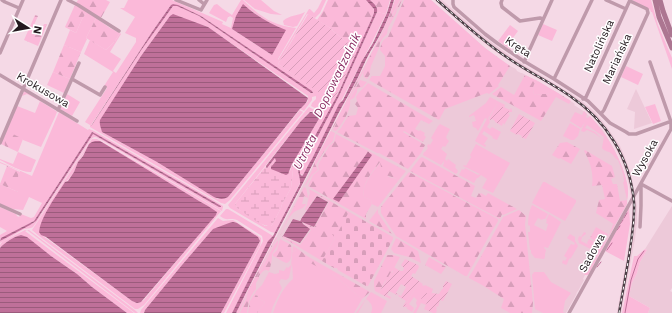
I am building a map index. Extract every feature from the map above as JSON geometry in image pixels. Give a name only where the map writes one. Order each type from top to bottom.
[{"type":"main road","points":[[655,0],[659,17],[672,48]]},
{"type":"main road","points":[[660,0],[672,35]]},
{"type":"street","points":[[0,53],[23,0]]},
{"type":"street","points":[[0,143],[61,0]]},
{"type":"street","points":[[68,0],[119,31]]},
{"type":"street","points":[[176,0],[201,10],[207,0]]},
{"type":"street","points":[[198,0],[204,4]]},
{"type":"street","name":"Kręta","points":[[453,0],[454,7],[490,39],[589,102],[612,124],[626,132],[633,134],[639,133],[672,122]]},
{"type":"street","points":[[502,0],[502,7],[520,21],[540,18],[543,19]]},
{"type":"street","points":[[524,62],[552,0]]},
{"type":"street","points":[[554,79],[592,0]]},
{"type":"street","points":[[606,0],[626,9]]},
{"type":"street","points":[[0,2],[4,1],[19,8]]},
{"type":"street","name":"Natolińska","points":[[584,99],[630,1]]},
{"type":"street","name":"Mariańska","points":[[601,114],[647,15],[648,11],[630,1]]},
{"type":"street","points":[[650,62],[672,122]]},
{"type":"street","points":[[58,110],[79,63]]},
{"type":"street","name":"Krokusowa","points":[[0,76],[77,120]]},
{"type":"street","points":[[72,79],[100,95],[105,87]]},
{"type":"street","name":"Wysoka","points":[[631,202],[670,132],[672,122]]},
{"type":"street","points":[[640,227],[641,184],[672,201]]},
{"type":"street","name":"Sadowa","points":[[569,313],[631,202]]},
{"type":"street","points":[[0,205],[20,214]]},
{"type":"shaded area","points":[[366,0],[370,0],[374,4],[377,8],[377,12],[339,96],[317,138],[300,166],[300,174],[302,176],[339,104],[343,100],[362,61],[373,43],[387,13],[391,0],[394,0],[384,27],[236,313],[232,313],[268,241],[273,236],[300,184],[298,170],[299,165],[338,94],[372,18],[374,9]]},
{"type":"shaded area","points":[[395,0],[431,0],[485,48],[505,63],[558,93],[585,112],[603,130],[614,149],[627,183],[627,204],[588,275],[585,275],[584,280],[566,313],[237,313],[388,20]]},
{"type":"shaded area","points":[[436,0],[442,0],[478,32],[506,53],[583,102],[595,112],[620,146],[631,174],[637,206],[635,239],[621,313],[617,313],[630,238],[632,201],[627,176],[622,161],[607,133],[597,121],[580,106],[581,104],[491,48]]},
{"type":"shaded area","points":[[173,4],[201,16],[313,93],[199,16],[177,6],[173,6],[142,49],[91,126],[152,32]]},
{"type":"shaded area","points":[[243,4],[263,19],[286,30],[272,55],[232,29],[236,16]]},
{"type":"shaded area","points":[[173,14],[208,27],[308,98],[305,104],[228,197],[224,199],[214,197],[157,162],[102,132],[100,120],[141,56]]},
{"type":"shaded area","points":[[636,89],[652,123],[634,129],[635,112],[627,109]]},
{"type":"shaded area","points":[[310,112],[319,115],[320,117],[292,164],[288,174],[286,175],[271,169],[276,161],[275,158],[267,168],[266,166],[301,121]]},
{"type":"shaded area","points":[[92,132],[221,207],[93,134],[36,221],[0,241],[1,238],[34,221]]},
{"type":"shaded area","points":[[95,141],[100,141],[217,212],[141,302],[137,303],[132,301],[46,237],[41,235],[39,232],[43,219],[54,199],[65,182],[68,181],[74,172],[89,144]]},
{"type":"shaded area","points":[[368,152],[372,155],[339,202],[333,199]]},
{"type":"shaded area","points":[[317,196],[328,202],[314,227],[302,222],[310,229],[300,243],[283,236],[293,219],[300,221]]},
{"type":"shaded area","points":[[672,206],[672,288],[670,291],[672,292],[672,313],[648,313],[650,308],[629,296],[640,262],[647,250],[645,249]]},
{"type":"shaded area","points":[[233,222],[237,223],[258,237],[260,241],[221,313],[144,313],[213,229]]},
{"type":"shaded area","points":[[21,235],[27,237],[127,313],[0,313],[0,248],[10,240]]},
{"type":"green space","points":[[78,0],[106,0],[110,2],[101,18],[76,3]]},
{"type":"green space","points":[[128,0],[172,0],[223,22],[222,24],[231,28],[233,18],[230,16],[228,17],[226,22],[209,13],[214,5],[217,4],[232,15],[241,0],[243,0],[261,16],[280,25],[296,28],[278,60],[309,9],[314,13],[322,0],[326,0],[320,13],[315,18],[307,14],[278,64],[333,101],[357,50],[358,51],[329,112],[299,165],[298,170],[300,183],[275,233],[230,208],[228,205],[309,107],[323,115],[323,112],[311,106],[316,99],[316,96],[312,97],[312,100],[304,111],[300,109],[308,101],[308,96],[206,26],[170,16],[141,56],[100,121],[102,132],[157,162],[218,199],[228,197],[299,110],[303,112],[230,200],[225,204],[221,203],[90,127],[90,125],[85,122],[107,88],[104,86],[113,72],[84,54],[90,40],[106,50],[115,41],[120,33],[121,34],[110,52],[121,59],[113,71],[116,73],[136,42],[136,38],[125,33],[135,17],[120,8],[124,8]],"holes":[[[171,5],[177,5],[201,16],[313,92],[311,93],[199,16],[177,6],[173,6],[91,125]],[[243,5],[275,26],[272,55],[232,29]],[[311,111],[320,117],[294,160],[291,188],[281,208],[272,225],[265,226],[237,208],[235,204]]]},
{"type":"green space","points":[[244,0],[261,0],[274,11],[282,15],[271,14],[255,9]]},
{"type":"green space","points":[[328,0],[366,0],[373,7],[374,13],[358,51],[332,29],[317,20]]},
{"type":"green space","points":[[370,0],[390,0],[386,14],[377,12],[377,7]]},
{"type":"green space","points":[[395,0],[400,0],[373,53],[402,0],[388,28],[387,34],[380,43],[371,66],[370,74],[367,79],[364,77],[363,73],[369,60],[343,111],[360,80],[367,82],[362,88],[357,89],[354,98],[350,100],[350,107],[341,125],[336,131],[333,130],[339,118],[331,131],[335,133],[333,141],[316,165],[318,170],[312,175],[305,185],[315,161],[381,35]]},
{"type":"green space","points":[[404,0],[431,0],[485,48],[510,66],[498,85],[499,86],[489,94],[484,94],[445,109],[439,120],[369,80],[372,76],[380,76],[385,66],[385,56],[380,50],[381,46],[383,41],[388,37]]},
{"type":"green space","points":[[632,0],[651,0],[658,25],[672,58],[672,69],[652,12],[650,9],[649,10]]},
{"type":"green space","points":[[75,5],[87,12],[76,33],[65,27]]},
{"type":"green space","points":[[87,12],[96,18],[81,52],[64,45],[70,30],[76,33]]},
{"type":"green space","points":[[305,12],[297,26],[293,27],[284,25],[283,21],[285,19]]},
{"type":"green space","points":[[377,12],[386,14],[308,167],[306,166],[307,168],[303,175],[300,174],[300,166],[317,138],[339,96]]},
{"type":"green space","points":[[308,14],[332,29],[357,50],[333,102],[278,64]]},
{"type":"green space","points":[[35,15],[38,16],[33,27],[34,29],[39,30],[44,24],[47,24],[38,46],[24,40]]},
{"type":"green space","points":[[96,18],[120,33],[115,41],[106,50],[86,38]]},
{"type":"green space","points":[[543,24],[557,30],[552,41],[538,35]]},
{"type":"green space","points":[[510,25],[518,31],[507,46],[511,50],[498,41]]},
{"type":"green space","points":[[64,45],[81,52],[70,79],[53,72]]},
{"type":"green space","points":[[626,66],[643,74],[638,85],[621,77]]},
{"type":"green space","points":[[53,72],[70,79],[64,93],[47,85]]},
{"type":"green space","points":[[525,75],[538,81],[533,86],[534,94],[547,94],[553,90],[571,101],[569,104],[556,97],[541,121],[492,94],[501,87],[514,95]]},
{"type":"green space","points":[[538,81],[553,90],[547,94],[534,94],[533,86]]},
{"type":"green space","points":[[368,83],[433,121],[429,124],[421,120],[415,129],[425,133],[424,135],[426,137],[423,142],[404,131],[403,132],[425,145],[421,153],[408,169],[337,132],[348,116],[356,115],[358,108],[355,104],[357,101],[356,97]]},
{"type":"green space","points":[[24,91],[40,101],[27,94],[22,96],[20,101],[20,100]]},
{"type":"green space","points":[[67,94],[80,102],[72,116],[60,109]]},
{"type":"green space","points":[[490,97],[505,105],[504,107],[510,110],[511,108],[512,112],[508,114],[510,115],[504,125],[497,104],[488,119],[490,122],[487,127],[490,129],[492,127],[501,132],[497,140],[492,138],[493,137],[484,131],[482,134],[488,138],[484,144],[486,145],[485,147],[475,141],[487,119],[485,118],[478,131],[473,127],[472,122],[476,121],[474,115],[469,116],[486,103]]},
{"type":"green space","points":[[40,101],[57,112],[41,147],[23,139],[6,138],[5,146],[1,144],[17,106],[35,113]]},
{"type":"green space","points":[[497,104],[509,111],[502,126],[492,119],[489,119]]},
{"type":"green space","points":[[655,104],[661,121],[653,124],[645,107]]},
{"type":"green space","points":[[584,111],[587,114],[586,117],[588,118],[590,116],[601,129],[619,159],[627,184],[627,200],[623,182],[623,174],[618,160],[611,153],[602,148],[604,137],[587,125],[585,128],[595,132],[601,138],[587,130],[584,132],[581,131],[585,122],[581,128],[570,121],[575,112],[582,115]]},
{"type":"green space","points":[[59,112],[88,130],[94,131],[215,201],[223,206],[222,211],[112,146],[94,137],[91,139],[33,227],[24,229],[0,243],[3,239],[35,222],[93,134],[219,207],[221,206],[92,132],[34,221],[0,239],[0,235],[7,231],[0,227],[0,207],[16,214],[19,217],[21,214],[31,218],[34,217],[42,203],[29,197],[23,210],[13,209],[0,204],[0,184],[18,192],[18,176],[20,171],[0,162],[32,176]]},
{"type":"green space","points":[[519,114],[535,123],[526,139],[510,131]]},
{"type":"green space","points":[[570,123],[580,129],[578,136],[574,140],[563,136]]},
{"type":"green space","points":[[440,124],[450,129],[446,137],[449,141],[445,147],[443,146],[441,149],[447,154],[445,159],[447,161],[448,159],[456,165],[455,167],[458,171],[456,174],[443,166],[444,161],[441,165],[423,155],[428,148],[428,144],[430,145],[433,140],[431,138]]},
{"type":"green space","points":[[11,133],[23,139],[18,152],[5,146],[6,139]]},
{"type":"green space","points":[[336,134],[406,171],[398,181],[397,179],[383,173],[380,162],[374,169],[364,187],[364,197],[371,200],[372,204],[366,214],[366,219],[308,186],[313,175],[319,170],[319,163],[329,146],[334,142]]},
{"type":"green space","points":[[92,139],[97,139],[221,211],[144,305],[138,309],[135,309],[32,230]],"holes":[[[98,141],[208,206],[217,213],[143,301],[132,301],[43,236],[39,230],[46,214],[65,182],[74,172],[78,162],[86,150]]]},
{"type":"green space","points":[[567,142],[580,149],[571,164],[552,155],[560,143]]},
{"type":"green space","points":[[476,144],[510,163],[493,193],[482,188],[487,179],[481,175],[474,183],[459,175],[462,169],[464,170],[465,168],[478,175],[480,174],[463,166],[466,166]]},
{"type":"green space","points":[[585,150],[612,166],[615,177],[611,179],[613,184],[617,184],[620,201],[627,200],[627,204],[615,225],[596,213],[599,200],[605,199],[602,185],[592,186],[592,172],[590,163],[584,151]]},
{"type":"green space","points":[[18,152],[36,160],[31,172],[20,170],[0,160],[13,164]]},
{"type":"green space","points":[[422,157],[475,186],[471,196],[476,198],[479,193],[486,196],[488,193],[517,209],[503,215],[502,214],[500,219],[410,171]]},
{"type":"green space","points":[[276,158],[276,161],[272,166],[290,171],[294,160],[291,188],[271,226],[267,226],[253,219],[237,208],[235,204],[265,167],[267,168]]},
{"type":"green space","points":[[381,161],[381,167],[389,177],[397,179],[398,181],[378,207],[372,204],[371,200],[364,197],[364,187]]},
{"type":"green space","points":[[7,166],[20,172],[18,176],[20,184],[18,192],[0,184]]},
{"type":"green space","points":[[409,172],[498,219],[467,276],[396,236],[381,213],[381,207]]},
{"type":"green space","points":[[543,182],[576,200],[565,221],[532,203]]},
{"type":"green space","points":[[304,187],[306,188],[308,198],[304,196],[302,204],[306,204],[291,215],[280,236],[286,222]]},
{"type":"green space","points":[[309,189],[349,212],[338,233],[333,234],[335,238],[322,261],[282,237],[300,245],[311,230],[302,222],[314,228],[329,202],[317,195],[306,211],[305,209],[310,194]]},
{"type":"green space","points":[[532,205],[548,214],[545,219],[542,220],[538,218],[534,225],[546,231],[548,224],[546,223],[546,220],[549,214],[561,222],[548,248],[544,247],[546,250],[544,259],[535,258],[530,250],[528,232],[530,232],[530,226],[528,225],[528,222],[529,212]]},
{"type":"green space","points":[[629,207],[630,224],[624,261],[605,251]]},
{"type":"green space","points":[[226,209],[273,236],[268,242],[232,313],[226,313],[263,241],[262,236],[237,220],[224,219],[220,216]]},
{"type":"green space","points":[[378,209],[378,213],[392,234],[369,221]]},
{"type":"green space","points":[[519,210],[526,216],[525,224],[533,303],[532,313],[510,313],[501,308],[504,299],[469,278],[503,217]]},
{"type":"green space","points":[[349,212],[393,237],[368,286],[322,261],[335,238],[332,234],[338,232]]},
{"type":"green space","points":[[218,218],[223,221],[233,220],[261,238],[260,246],[224,313],[221,313],[260,241],[213,229],[144,313],[140,313],[141,310]]},
{"type":"green space","points":[[613,224],[615,225],[588,275],[585,275],[582,273],[583,271],[587,272],[589,270],[598,253],[579,243],[579,236],[581,237],[584,232],[586,233],[582,237],[581,241],[589,245],[587,243],[589,239],[596,243],[593,249],[595,249],[594,248],[597,243],[600,247],[604,243]]},
{"type":"green space","points":[[596,227],[608,234],[601,244],[590,238]]},
{"type":"green space","points":[[27,230],[25,231],[134,313],[127,313],[77,274],[21,235],[10,240],[0,248],[2,242]]},
{"type":"green space","points":[[27,230],[29,230],[138,313],[135,313]]},
{"type":"green space","points":[[570,234],[575,237],[575,241],[578,246],[566,265],[562,263],[563,260],[565,261],[567,258],[564,256],[571,244],[574,245],[575,243],[567,238]]},
{"type":"green space","points":[[276,237],[277,238],[255,281],[278,240],[277,246],[272,255],[269,271],[264,270],[259,276],[256,283],[256,289],[252,294],[248,306],[247,313],[240,313],[248,291],[239,313],[236,313]]},
{"type":"green space","points":[[396,238],[418,251],[421,263],[409,257],[394,253],[391,249]]},
{"type":"green space","points":[[280,239],[291,245],[291,258],[287,263],[273,256],[277,250]]},
{"type":"green space","points":[[293,246],[298,249],[293,252],[335,276],[362,299],[354,313],[273,313],[283,290],[293,279],[292,263],[289,278],[286,280],[281,279],[279,282],[282,288],[271,313],[257,313],[265,302],[257,298],[258,296],[255,295],[256,291],[262,285],[269,272],[275,274],[279,273],[279,270],[284,271],[286,267],[288,268],[291,265]]},
{"type":"green space","points":[[298,249],[307,256],[370,292],[362,299],[335,276],[293,254],[293,252]]},
{"type":"green space","points":[[645,249],[647,250],[640,262],[629,296],[650,308],[648,313],[622,313],[634,256],[637,256]]},
{"type":"green space","points":[[387,255],[400,257],[379,293],[375,291],[374,281]]},
{"type":"green space","points":[[429,257],[446,267],[441,274],[425,265]]},
{"type":"green space","points":[[405,259],[418,265],[419,267],[415,274],[413,273],[411,276],[422,283],[419,282],[404,307],[403,306],[406,301],[398,296],[401,296],[406,287],[401,284],[396,293],[398,294],[397,295],[389,291],[387,295],[391,297],[390,299],[379,293],[391,272],[392,273],[394,267],[400,271],[403,271],[404,268],[401,265]]},
{"type":"green space","points":[[534,272],[544,272],[551,282],[571,293],[565,301],[563,312],[565,313],[543,313],[535,309],[532,275]]},
{"type":"green space","points":[[446,281],[452,284],[443,301],[440,300],[438,307],[436,306],[436,313],[424,309],[428,300],[421,299],[426,293],[430,295],[432,293],[439,294]]},
{"type":"green space","points":[[419,282],[424,286],[425,285],[433,289],[431,295],[422,299],[428,300],[426,305],[421,303],[416,313],[413,313],[417,306],[417,300],[414,297],[409,304],[414,308],[412,312],[406,308],[408,307],[404,307]]},
{"type":"green space","points":[[256,291],[255,295],[258,296],[257,298],[265,302],[257,313],[248,313],[250,301]]},
{"type":"green space","points":[[371,292],[387,301],[381,313],[371,313],[372,305],[366,299]]},
{"type":"green space","points":[[366,299],[358,313],[356,313]]},
{"type":"waterway","points":[[624,218],[627,213]]},
{"type":"waterway","points":[[620,224],[623,220]]},
{"type":"waterway","points":[[617,230],[620,226]]},
{"type":"waterway","points":[[607,250],[612,243]]},
{"type":"waterway","points":[[625,313],[631,280],[638,259],[644,251]]},
{"type":"waterway","points":[[597,267],[601,262]]},
{"type":"railway","points":[[437,0],[489,45],[583,106],[595,116],[614,142],[627,170],[632,186],[634,202],[634,217],[628,262],[619,313]]},
{"type":"water label","name":"Doprowadzalnik","points":[[337,75]]},
{"type":"water label","name":"Utrata","points":[[305,152]]}]
